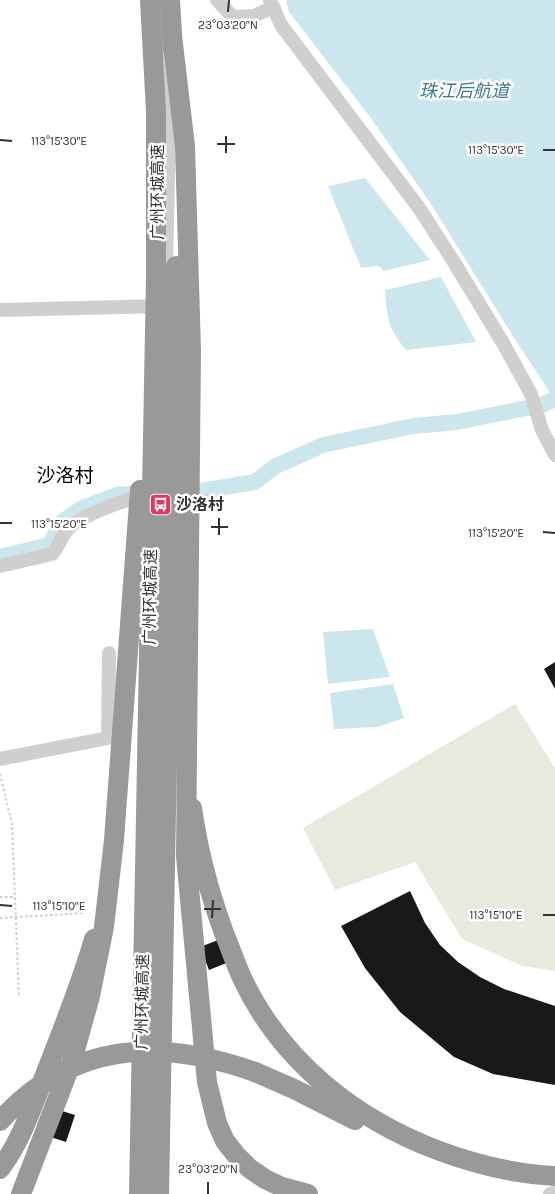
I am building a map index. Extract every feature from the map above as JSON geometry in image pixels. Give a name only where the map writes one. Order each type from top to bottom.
[{"type":"highway","name":"广州环城高速","points":[[140,1194],[156,276],[156,112],[150,0]]},
{"type":"highway","name":"广州环城高速","points":[[159,1194],[176,294],[176,145],[170,0]]},
{"type":"highway","points":[[172,36],[185,146],[191,351],[187,873],[206,1070],[214,1114],[220,1132],[229,1148],[249,1168],[273,1183],[308,1194]]},
{"type":"highway","points":[[21,1194],[68,1072],[93,983],[104,927],[111,877],[156,276]]},
{"type":"highway","points":[[187,722],[188,769],[192,810],[209,889],[244,982],[261,1012],[280,1039],[304,1066],[337,1095],[376,1122],[399,1134],[468,1160],[513,1170],[555,1176]]},
{"type":"highway","points":[[0,1169],[17,1143],[31,1111],[81,979],[96,933],[110,856],[122,730]]},
{"type":"highway","points":[[0,1121],[14,1106],[37,1087],[73,1067],[103,1057],[124,1053],[167,1051],[209,1058],[255,1072],[389,1136],[439,1157],[494,1171],[555,1176]]},
{"type":"street","points":[[153,1194],[156,774],[168,133],[161,0]]},
{"type":"street","points":[[217,0],[233,17],[254,16],[272,3],[281,25],[419,208],[502,342],[531,394],[542,430],[555,455]]},
{"type":"street","points":[[0,310],[165,306]]},
{"type":"street","points":[[0,566],[52,554],[57,549],[66,531],[73,525],[129,500],[144,496],[160,496],[186,502],[212,501]]},
{"type":"street","points":[[0,758],[108,738],[108,653]]},
{"type":"street","points":[[550,1194],[555,1193]]},
{"type":"path","points":[[0,774],[12,824],[19,996]]},
{"type":"path","points":[[0,897],[16,897]]},
{"type":"path","points":[[0,918],[85,914]]},
{"type":"shaded area","points":[[515,704],[555,768],[555,971],[522,966],[462,939],[415,862],[335,890],[303,828]]},
{"type":"water","name":"珠江后航道","points":[[286,0],[555,0],[555,408],[549,391],[429,201],[370,117],[289,12]]},
{"type":"water","points":[[365,178],[430,260],[384,271],[379,266],[361,268],[328,186]]},
{"type":"water","points":[[441,277],[476,342],[406,350],[392,329],[385,290]]},
{"type":"water","points":[[373,629],[390,677],[328,684],[323,632]]},
{"type":"water","points":[[393,684],[404,718],[377,727],[334,729],[330,693]]},
{"type":"building","points":[[555,662],[555,689],[544,669]]},
{"type":"building","points":[[410,891],[425,923],[440,945],[458,962],[480,977],[504,989],[555,1006],[555,1085],[493,1074],[454,1057],[400,1012],[365,968],[341,926]]},
{"type":"building","points":[[231,935],[239,958],[209,970],[200,947]]},
{"type":"building","points":[[46,1106],[75,1115],[66,1142],[38,1133]]},
{"type":"waterway","points":[[178,491],[206,490],[255,482],[274,467],[323,445],[413,426],[457,422],[542,405],[555,399]]},
{"type":"waterway","points":[[0,557],[49,545],[62,522],[82,508],[117,495],[146,493]]},
{"type":"place","name":"沙洛村","points":[[160,504]]},
{"type":"district","name":"沙洛村","points":[[65,476]]}]
